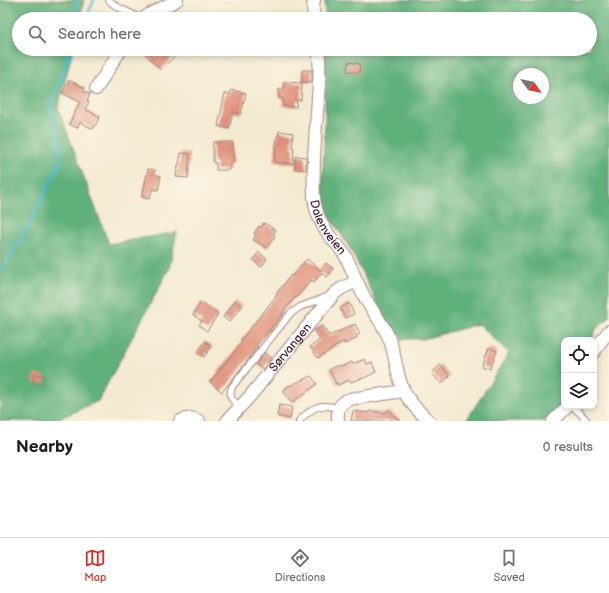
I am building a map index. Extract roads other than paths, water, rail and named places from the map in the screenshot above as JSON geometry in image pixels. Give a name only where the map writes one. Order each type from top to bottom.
[{"type":"street","points":[[154,12],[177,0]]},
{"type":"street","points":[[313,12],[314,0]]},
{"type":"street","points":[[96,89],[117,56]]},
{"type":"street","name":"Dalenveien","points":[[318,56],[319,74],[313,165],[314,199],[318,214],[327,232],[344,253],[364,296],[380,321],[388,338],[396,363],[399,379],[404,391],[412,403],[429,421]]},
{"type":"street","name":"Sørvangen","points":[[227,421],[334,294],[342,288],[357,281]]},
{"type":"street","points":[[597,347],[609,331]]},
{"type":"street","points":[[338,421],[338,408],[344,401],[404,391]]},
{"type":"street","points":[[553,421],[566,409]]},
{"type":"street","points":[[180,421],[187,418],[192,418],[199,421]]},
{"type":"lane","points":[[109,0],[119,9],[126,12]]},
{"type":"lane","points":[[240,407],[231,399],[230,393],[232,387],[290,314],[300,307],[334,294]]},
{"type":"lane","points":[[299,421],[316,407],[327,405],[338,408]]},
{"type":"lane","points":[[574,409],[587,421]]},
{"type":"waterway","points":[[75,12],[77,0]]},
{"type":"waterway","points":[[89,12],[94,0]]},
{"type":"waterway","points":[[0,273],[35,214],[60,163],[59,139],[50,109],[65,70],[68,56]]},
{"type":"waterway","points":[[69,60],[70,56]]}]
